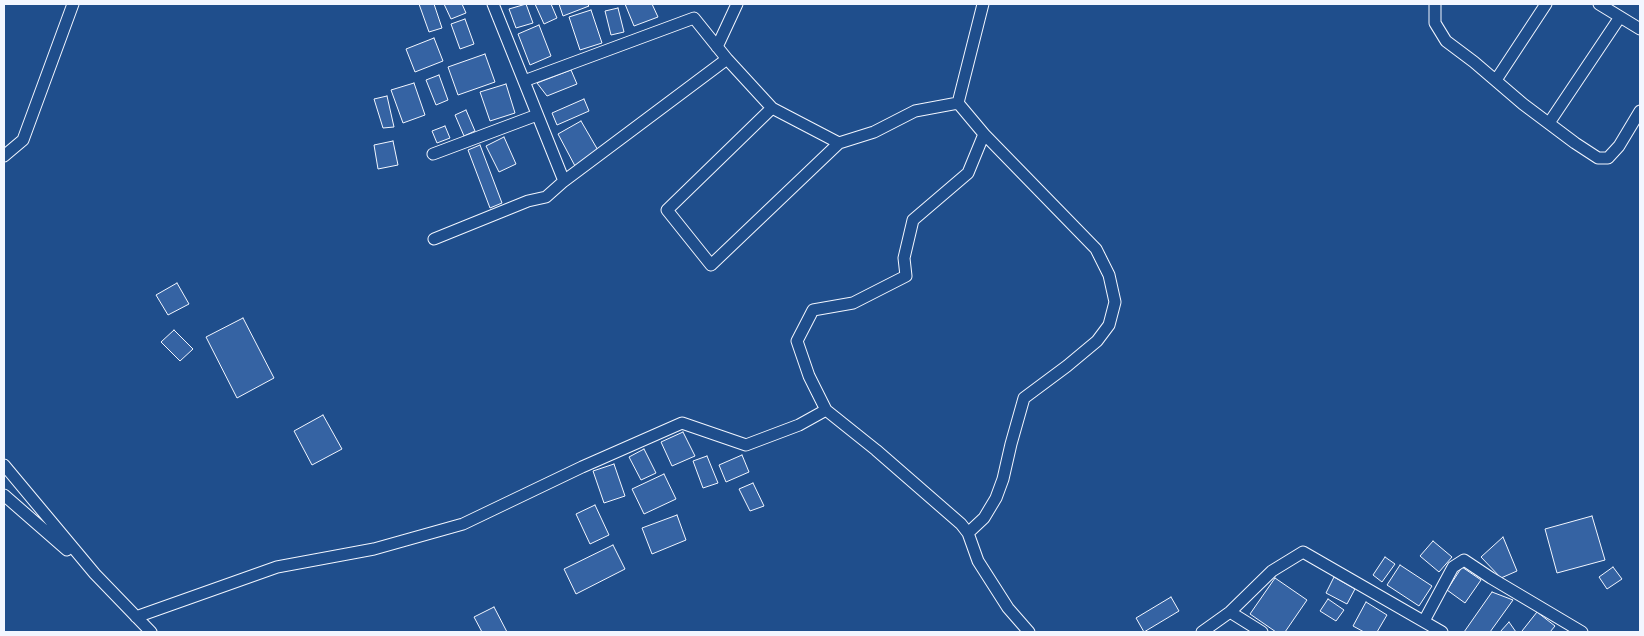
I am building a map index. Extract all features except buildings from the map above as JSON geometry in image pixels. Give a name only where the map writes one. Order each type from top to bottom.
[{"type":"street","points":[[4,156],[23,140],[73,4]]},
{"type":"street","points":[[717,47],[737,4]]},
{"type":"street","points":[[958,103],[983,4]]},
{"type":"street","points":[[1435,4],[1436,23],[1446,42],[1474,62],[1575,144],[1598,158],[1608,158],[1619,146],[1640,111]]},
{"type":"street","points":[[1496,80],[1546,4]]},
{"type":"street","points":[[1599,4],[1640,30]]},
{"type":"street","points":[[498,5],[524,81],[564,181]]},
{"type":"street","points":[[1549,123],[1620,17]]},
{"type":"street","points":[[524,81],[694,18],[727,59],[772,108],[839,142]]},
{"type":"street","points":[[434,239],[528,201],[546,197],[564,181],[727,59]]},
{"type":"street","points":[[958,103],[984,134],[1096,249],[1109,275],[1115,302],[1109,324],[1096,341],[1067,366],[1024,398],[1003,479],[996,498],[984,518],[968,533]]},
{"type":"street","points":[[772,108],[667,210],[711,265],[839,142],[874,132],[915,111],[958,103]]},
{"type":"street","points":[[433,154],[537,114]]},
{"type":"street","points":[[984,134],[968,174],[913,220],[904,258],[906,276],[853,303],[813,310],[797,341],[809,376],[826,410],[876,450],[961,524],[968,533],[978,561],[1008,608],[1029,632]]},
{"type":"street","points":[[136,616],[278,567],[374,549],[463,524],[582,467],[682,423],[746,445],[799,425],[826,410]]},
{"type":"street","points":[[4,465],[95,574],[151,632]]},
{"type":"street","points":[[4,495],[95,574]]},
{"type":"street","points":[[1202,632],[1230,612],[1272,571],[1304,552],[1442,632]]},
{"type":"street","points":[[1424,621],[1453,566],[1464,560],[1582,632]]},
{"type":"street","points":[[1230,612],[1262,632]]}]
